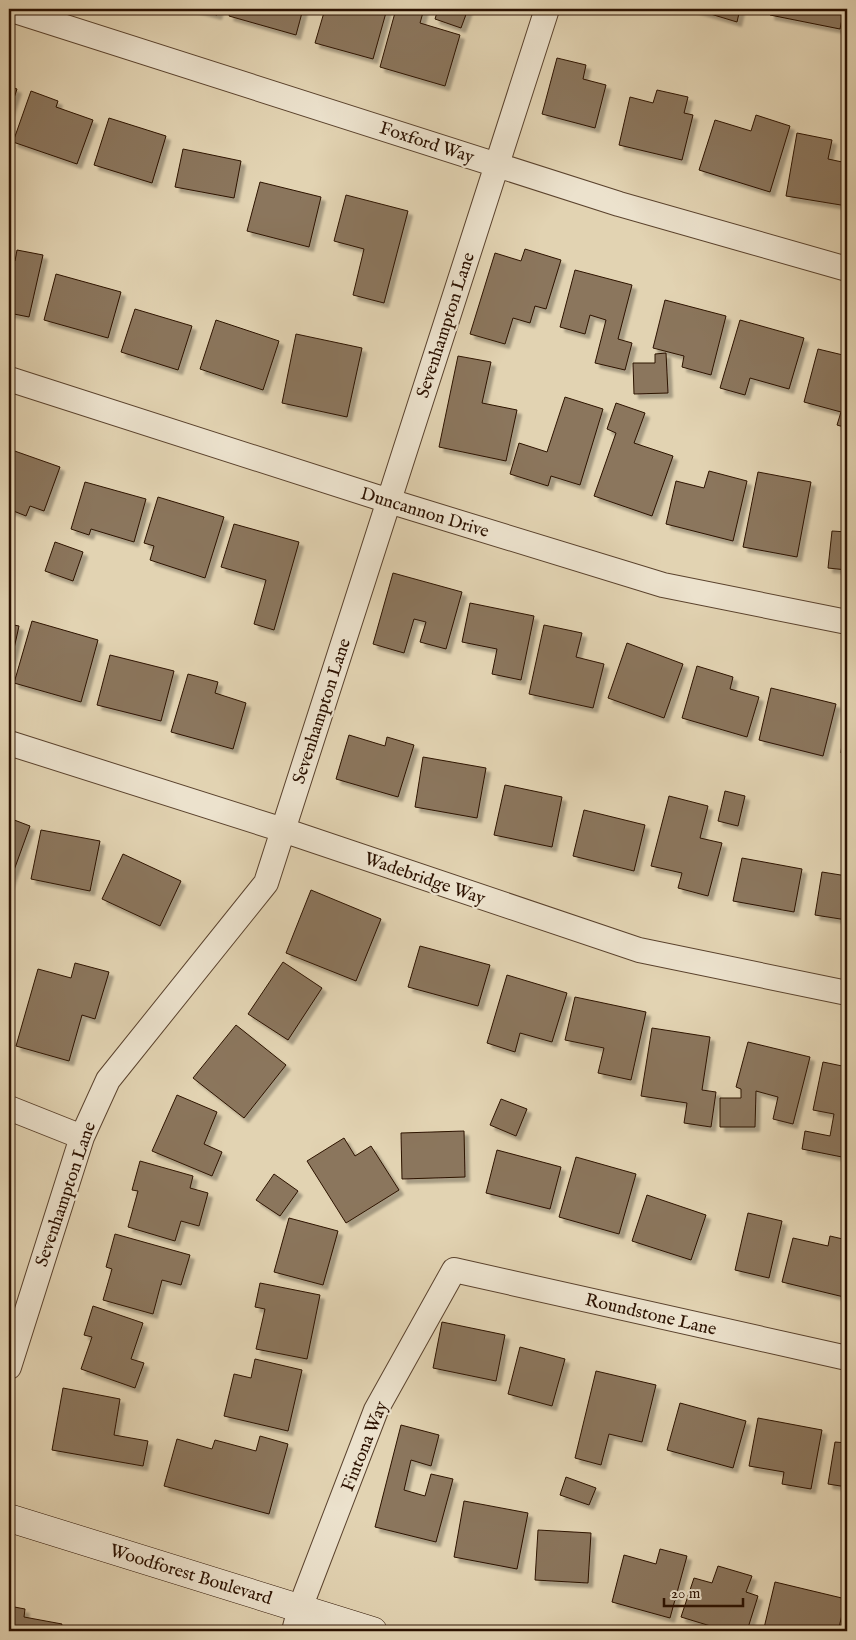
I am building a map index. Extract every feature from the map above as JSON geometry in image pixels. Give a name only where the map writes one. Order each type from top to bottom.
[{"type":"main road","name":"Woodforest Boulevard","points":[[9,1518],[297,1619],[373,1631]]},
{"type":"street","name":"Foxford Way","points":[[9,9],[619,204],[847,269]]},
{"type":"street","name":"Sevenhampton Lane","points":[[9,1367],[82,1137],[108,1080],[266,882],[547,9]]},
{"type":"street","name":"Duncannon Drive","points":[[9,379],[389,501],[663,586],[847,622]]},
{"type":"street","name":"Wadebridge Way","points":[[9,743],[282,830],[638,950],[847,993]]},
{"type":"street","points":[[9,1108],[82,1137]]},
{"type":"street","name":"Roundstone Lane","points":[[454,1270],[847,1358]]},
{"type":"street","name":"Fintona Way","points":[[297,1619],[376,1410],[454,1270]]},
{"type":"building","points":[[195,9],[219,9],[217,15]]},
{"type":"building","points":[[231,9],[303,9],[296,35],[229,16]]},
{"type":"building","points":[[325,9],[363,11],[363,9],[387,9],[373,59],[315,43]]},
{"type":"building","points":[[396,9],[424,9],[420,23],[460,35],[445,86],[380,67]]},
{"type":"building","points":[[438,9],[468,9],[461,28],[435,19]]},
{"type":"building","points":[[694,9],[740,9],[737,22]]},
{"type":"building","points":[[771,9],[844,9],[840,29],[770,15]]},
{"type":"building","points":[[557,58],[586,65],[583,79],[606,85],[595,128],[542,114]]},
{"type":"building","points":[[9,86],[17,89],[9,113]]},
{"type":"building","points":[[657,90],[688,97],[684,113],[693,115],[682,160],[619,145],[630,97],[653,103]]},
{"type":"building","points":[[31,91],[58,101],[56,107],[93,120],[77,164],[13,142]]},
{"type":"building","points":[[756,115],[790,126],[770,192],[699,170],[715,120],[751,131]]},
{"type":"building","points":[[109,118],[166,136],[152,183],[94,165]]},
{"type":"building","points":[[797,133],[832,140],[828,159],[847,163],[847,206],[786,196]]},
{"type":"building","points":[[183,149],[241,161],[234,198],[175,187]]},
{"type":"building","points":[[260,182],[321,197],[309,247],[247,231]]},
{"type":"building","points":[[346,195],[408,211],[384,303],[353,295],[364,249],[334,241]]},
{"type":"building","points":[[525,249],[561,260],[546,309],[535,306],[530,323],[513,318],[505,344],[470,334],[495,253],[521,261]]},
{"type":"building","points":[[17,250],[43,255],[29,317],[9,313],[9,259],[15,261]]},
{"type":"building","points":[[575,270],[632,285],[618,339],[632,343],[625,370],[595,363],[606,320],[590,315],[585,334],[560,327]]},
{"type":"building","points":[[56,274],[121,292],[108,338],[44,320]]},
{"type":"building","points":[[665,300],[726,316],[711,375],[682,367],[684,356],[653,348]]},
{"type":"building","points":[[135,309],[192,326],[178,370],[121,352]]},
{"type":"building","points":[[216,320],[279,341],[263,390],[200,369]]},
{"type":"building","points":[[740,320],[804,338],[789,389],[750,378],[745,395],[720,388]]},
{"type":"building","points":[[296,334],[362,348],[347,417],[282,403]]},
{"type":"building","points":[[818,349],[847,356],[847,428],[837,425],[841,412],[804,402]]},
{"type":"building","points":[[666,353],[668,393],[634,394],[633,363],[655,363],[655,354]]},
{"type":"building","points":[[458,356],[491,362],[482,403],[517,410],[506,461],[439,447]]},
{"type":"building","points":[[565,397],[603,409],[580,485],[551,476],[548,486],[510,474],[519,443],[547,452]]},
{"type":"building","points":[[616,403],[645,413],[634,443],[673,456],[652,516],[594,496],[616,433],[607,429]]},
{"type":"building","points":[[9,449],[60,467],[44,511],[30,506],[26,516],[11,510],[9,513]]},
{"type":"building","points":[[709,471],[747,481],[733,541],[666,524],[676,481],[704,488]]},
{"type":"building","points":[[758,472],[811,482],[797,557],[743,547]]},
{"type":"building","points":[[85,482],[146,499],[134,542],[91,529],[89,535],[71,529]]},
{"type":"building","points":[[158,497],[224,517],[205,578],[150,560],[154,546],[144,543]]},
{"type":"building","points":[[234,524],[299,542],[274,630],[254,624],[266,580],[221,567]]},
{"type":"building","points":[[832,531],[847,532],[847,570],[828,568]]},
{"type":"building","points":[[55,542],[83,552],[73,581],[45,571]]},
{"type":"building","points":[[393,573],[462,592],[446,649],[420,642],[426,622],[414,619],[404,653],[373,644]]},
{"type":"building","points":[[470,603],[534,616],[521,680],[492,674],[497,649],[462,642]]},
{"type":"building","points":[[32,621],[98,640],[81,702],[14,683]]},
{"type":"building","points":[[9,624],[19,626],[9,671]]},
{"type":"building","points":[[544,625],[582,633],[576,657],[604,664],[593,708],[529,694]]},
{"type":"building","points":[[627,643],[683,664],[664,718],[608,698]]},
{"type":"building","points":[[110,655],[174,671],[161,721],[97,705]]},
{"type":"building","points":[[697,666],[733,677],[730,689],[759,697],[747,737],[682,718]]},
{"type":"building","points":[[188,674],[218,682],[215,693],[246,703],[233,749],[171,732]]},
{"type":"building","points":[[771,688],[836,704],[823,756],[759,740]]},
{"type":"building","points":[[845,711],[847,712],[847,753],[841,753]]},
{"type":"building","points":[[349,735],[385,746],[387,737],[414,745],[398,797],[336,779]]},
{"type":"building","points":[[423,757],[486,768],[477,818],[415,807]]},
{"type":"building","points":[[505,785],[562,797],[552,847],[494,835]]},
{"type":"building","points":[[725,791],[745,796],[738,826],[718,821]]},
{"type":"building","points":[[669,796],[708,806],[700,838],[722,843],[708,896],[678,888],[682,873],[651,866]]},
{"type":"building","points":[[584,810],[645,825],[634,871],[573,856]]},
{"type":"building","points":[[9,818],[30,826],[9,884]]},
{"type":"building","points":[[41,830],[100,841],[90,891],[31,879]]},
{"type":"building","points":[[123,854],[181,881],[160,926],[102,899]]},
{"type":"building","points":[[742,858],[802,869],[794,912],[733,901]]},
{"type":"building","points":[[822,872],[847,876],[847,920],[815,915]]},
{"type":"building","points":[[311,890],[381,919],[356,981],[286,953]]},
{"type":"building","points":[[420,946],[490,965],[478,1006],[408,987]]},
{"type":"building","points":[[283,962],[322,988],[288,1040],[248,1014]]},
{"type":"building","points":[[75,963],[109,972],[95,1019],[82,1015],[69,1061],[16,1046],[38,969],[71,978]]},
{"type":"building","points":[[507,975],[567,993],[552,1042],[520,1033],[515,1052],[487,1043]]},
{"type":"building","points":[[575,997],[646,1012],[631,1080],[598,1073],[604,1048],[565,1040]]},
{"type":"building","points":[[236,1025],[286,1065],[244,1118],[193,1078]]},
{"type":"building","points":[[652,1028],[710,1037],[702,1090],[716,1092],[711,1127],[684,1123],[687,1103],[641,1096]]},
{"type":"building","points":[[748,1042],[810,1057],[793,1124],[773,1119],[778,1097],[756,1091],[755,1127],[720,1127],[720,1098],[741,1098],[741,1089],[736,1087]]},
{"type":"building","points":[[823,1062],[847,1067],[847,1158],[802,1149],[805,1131],[830,1136],[834,1114],[813,1110]]},
{"type":"building","points":[[177,1095],[217,1112],[204,1144],[222,1152],[212,1176],[152,1151]]},
{"type":"building","points":[[501,1099],[527,1109],[516,1136],[490,1125]]},
{"type":"building","points":[[464,1131],[465,1177],[402,1179],[401,1133]]},
{"type":"building","points":[[344,1138],[355,1156],[371,1146],[399,1190],[346,1223],[307,1161]]},
{"type":"building","points":[[497,1150],[561,1167],[550,1209],[486,1193]]},
{"type":"building","points":[[576,1157],[636,1174],[619,1234],[559,1217]]},
{"type":"building","points":[[140,1161],[193,1176],[190,1188],[208,1193],[199,1226],[181,1221],[175,1241],[128,1227],[138,1191],[132,1190]]},
{"type":"building","points":[[274,1174],[298,1191],[280,1216],[256,1200]]},
{"type":"building","points":[[647,1195],[706,1215],[691,1260],[632,1241]]},
{"type":"building","points":[[748,1213],[782,1221],[769,1278],[735,1270]]},
{"type":"building","points":[[289,1218],[338,1231],[323,1285],[274,1272]]},
{"type":"building","points":[[115,1234],[190,1255],[181,1285],[162,1280],[153,1314],[103,1300],[112,1269],[106,1267]]},
{"type":"building","points":[[830,1236],[847,1240],[847,1286],[844,1297],[782,1282],[793,1238],[828,1246]]},
{"type":"building","points":[[260,1283],[320,1295],[307,1359],[256,1349],[265,1309],[255,1307]]},
{"type":"building","points":[[93,1306],[143,1323],[131,1359],[144,1363],[135,1388],[81,1369],[92,1337],[84,1335]]},
{"type":"building","points":[[442,1322],[505,1335],[496,1381],[433,1368]]},
{"type":"building","points":[[520,1347],[565,1359],[552,1406],[508,1394]]},
{"type":"building","points":[[255,1359],[302,1370],[288,1431],[224,1416],[234,1374],[251,1378]]},
{"type":"building","points":[[596,1371],[656,1385],[642,1442],[609,1434],[601,1465],[575,1458]]},
{"type":"building","points":[[63,1388],[120,1399],[114,1435],[148,1441],[143,1466],[52,1450]]},
{"type":"building","points":[[680,1403],[746,1421],[733,1468],[667,1450]]},
{"type":"building","points":[[758,1418],[822,1430],[811,1489],[782,1484],[784,1472],[749,1466]]},
{"type":"building","points":[[401,1425],[439,1435],[431,1466],[411,1460],[404,1490],[425,1496],[431,1474],[453,1479],[436,1542],[375,1527]]},
{"type":"building","points":[[260,1436],[288,1444],[269,1514],[164,1486],[177,1439],[212,1449],[215,1440],[256,1451]]},
{"type":"building","points":[[835,1442],[847,1443],[847,1487],[828,1484]]},
{"type":"building","points":[[566,1477],[596,1488],[589,1505],[560,1495]]},
{"type":"building","points":[[464,1501],[528,1513],[517,1569],[454,1557]]},
{"type":"building","points":[[538,1530],[591,1533],[588,1583],[535,1580]]},
{"type":"building","points":[[660,1549],[687,1556],[670,1618],[612,1602],[624,1555],[656,1564]]},
{"type":"building","points":[[718,1566],[752,1576],[746,1592],[758,1596],[747,1631],[727,1631],[681,1617],[694,1578],[712,1583]]},
{"type":"building","points":[[775,1582],[846,1599],[838,1631],[777,1631],[764,1628]]},
{"type":"building","points":[[9,1606],[25,1609],[24,1617],[62,1624],[60,1631],[9,1631]]}]
